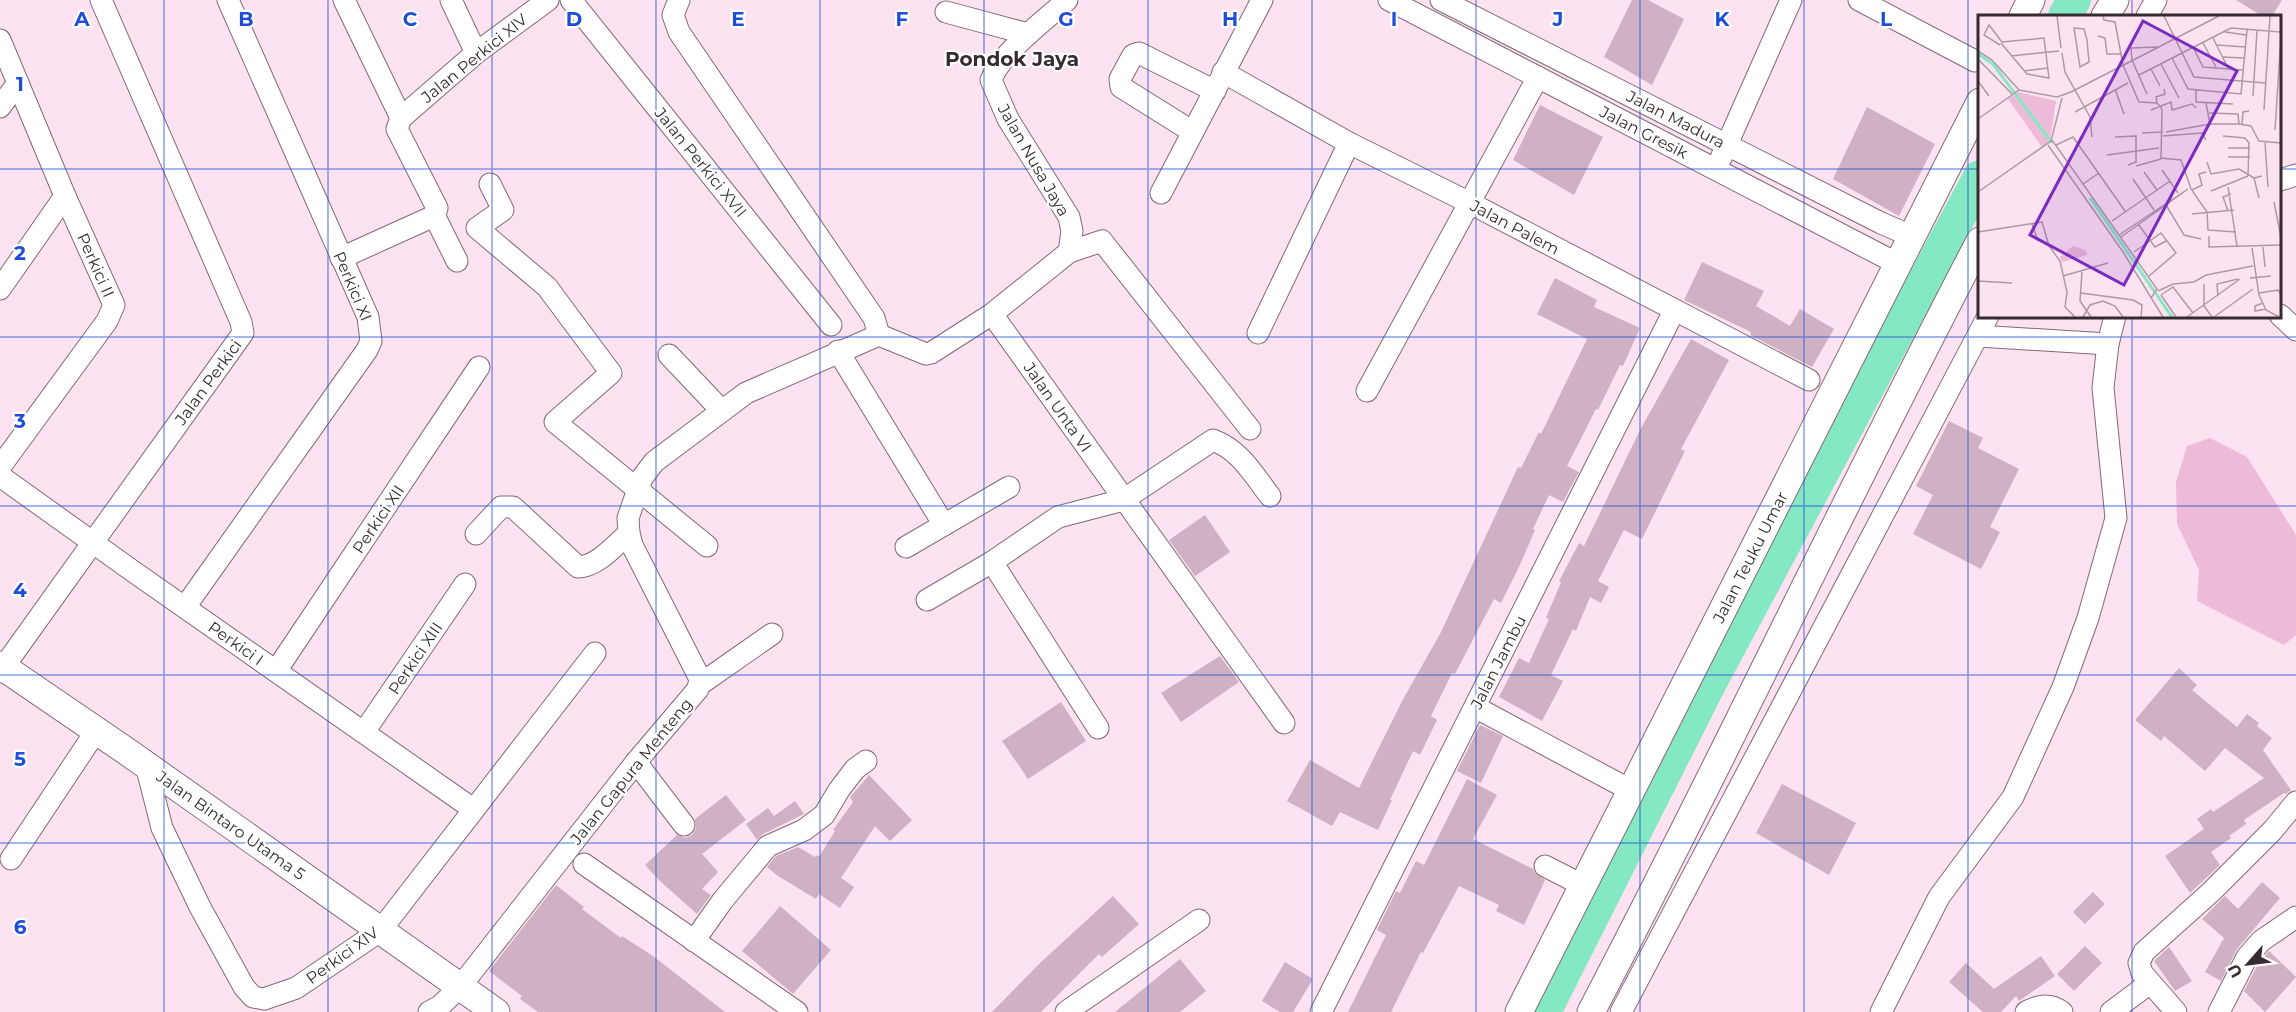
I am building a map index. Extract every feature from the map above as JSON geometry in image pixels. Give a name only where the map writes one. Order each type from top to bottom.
[{"type":"main road","points":[[2024,15],[2031,0]]},
{"type":"main road","points":[[2106,15],[2115,0]]},
{"type":"main road","name":"Jalan Teuku Umar","points":[[1520,1012],[1978,106]]},
{"type":"main road","points":[[1595,1011],[1894,405],[1978,245]]},
{"type":"main road","name":"Jalan Bintaro Utama 5","points":[[1,668],[138,759],[496,1012]]},
{"type":"street","name":"Jalan Perkici","points":[[1,668],[243,333],[243,327],[101,0]]},
{"type":"street","name":"Perkici XI","points":[[185,607],[367,350],[371,341],[371,328],[228,0]]},
{"type":"street","points":[[344,0],[401,118],[398,129],[457,261]]},
{"type":"street","points":[[451,0],[476,53]]},
{"type":"street","name":"Jalan Perkici XIV","points":[[401,118],[476,53],[548,0]]},
{"type":"street","name":"Jalan Perkici XVII","points":[[571,0],[831,325]]},
{"type":"street","points":[[679,0],[673,15],[679,32],[874,318],[879,335],[926,354],[931,353],[992,314],[1069,252],[1102,241],[1250,429]]},
{"type":"street","name":"Jalan Nusa Jaya","points":[[1067,0],[1028,34],[994,72],[991,80],[1008,119],[1069,217],[1072,231],[1069,252]]},
{"type":"street","points":[[1161,193],[1262,0]]},
{"type":"street","name":"Jalan Gresik","points":[[1389,0],[1898,264]]},
{"type":"street","name":"Jalan Madura","points":[[1444,0],[1881,223],[1911,236]]},
{"type":"street","points":[[1716,169],[1791,0]]},
{"type":"street","points":[[1859,0],[1974,62]]},
{"type":"street","points":[[2148,15],[2156,0]]},
{"type":"street","points":[[946,12],[1028,34]]},
{"type":"street","name":"Perkici II","points":[[0,40],[65,196],[114,305],[113,312],[0,468]]},
{"type":"street","name":"Jalan Palem","points":[[1193,132],[1121,87],[1120,79],[1133,55],[1139,53],[1219,81],[1349,143],[1470,203],[1809,380]]},
{"type":"street","points":[[1367,391],[1538,76]]},
{"type":"street","points":[[0,107],[18,82]]},
{"type":"street","points":[[1258,333],[1349,143]]},
{"type":"street","points":[[2281,180],[2296,174]]},
{"type":"street","points":[[490,184],[503,210],[477,228],[547,287],[611,373],[555,422],[707,546]]},
{"type":"street","points":[[0,289],[65,196]]},
{"type":"street","points":[[341,258],[436,211]]},
{"type":"street","name":"Jalan Jambu","points":[[1321,1012],[1674,311]]},
{"type":"street","name":"Jalan Unta VI","points":[[992,314],[1284,723]]},
{"type":"street","points":[[2281,316],[2296,330]]},
{"type":"street","points":[[1621,1012],[1987,318]]},
{"type":"street","points":[[1881,1012],[1939,897],[2013,797],[2063,687],[2088,618],[2116,518],[2103,388],[2108,344],[2114,318]]},
{"type":"street","name":"Jalan Gapura Menteng","points":[[429,1012],[440,1006],[460,987],[699,685],[698,673],[637,555],[629,533],[628,518],[638,488],[654,462],[747,393],[838,351],[879,335]]},
{"type":"street","points":[[1978,336],[2108,344]]},
{"type":"street","points":[[838,351],[944,525]]},
{"type":"street","points":[[669,355],[722,411]]},
{"type":"street","name":"Perkici XII","points":[[276,671],[479,367]]},
{"type":"street","points":[[927,600],[992,562],[1058,517],[1123,500],[1213,440],[1226,445],[1242,458],[1270,496]]},
{"type":"street","name":"Perkici I","points":[[0,476],[473,808]]},
{"type":"street","points":[[906,548],[1008,487]]},
{"type":"street","points":[[476,534],[501,507],[513,507],[578,567],[587,567],[629,533]]},
{"type":"street","points":[[992,562],[1098,728]]},
{"type":"street","name":"Perkici XIII","points":[[364,732],[465,584]]},
{"type":"street","points":[[699,685],[772,634]]},
{"type":"street","name":"Perkici XIV","points":[[138,759],[162,828],[200,907],[244,987],[254,997],[264,999],[296,988],[380,931],[595,653]]},
{"type":"street","points":[[1475,707],[1632,791]]},
{"type":"street","points":[[11,859],[96,731]]},
{"type":"street","points":[[74,763],[90,753],[138,759]]},
{"type":"street","points":[[694,941],[723,900],[768,846],[804,830],[824,814],[838,790],[855,769],[866,761]]},
{"type":"street","points":[[636,762],[684,825]]},
{"type":"street","points":[[2176,1012],[2146,978],[2139,963],[2144,952],[2211,892],[2272,831],[2296,802]]},
{"type":"street","points":[[584,864],[797,1012]]},
{"type":"street","points":[[1545,866],[1584,886]]},
{"type":"street","points":[[2219,1012],[2247,957],[2261,941],[2296,917]]},
{"type":"street","points":[[1066,1012],[1199,920]]},
{"type":"street","points":[[2111,1012],[2146,978]]},
{"type":"street","points":[[2026,1012],[2038,1006],[2054,1006],[2062,1012]]},
{"type":"shaded area","points":[[2210,438],[2247,457],[2296,535],[2296,635],[2284,645],[2197,601],[2199,570],[2177,524],[2176,482],[2187,446]]},
{"type":"building","points":[[1632,0],[1648,0],[1684,19],[1652,85],[1604,57]]},
{"type":"building","points":[[2236,0],[2282,0],[2273,15],[2260,15]]},
{"type":"building","points":[[1540,105],[1603,137],[1574,195],[1513,160]]},
{"type":"building","points":[[1867,107],[1935,144],[1899,216],[1833,179]]},
{"type":"building","points":[[1702,262],[1764,291],[1756,306],[1790,326],[1800,309],[1834,329],[1812,367],[1750,335],[1751,332],[1684,300]]},
{"type":"building","points":[[1555,278],[1597,300],[1594,307],[1640,328],[1623,366],[1620,365],[1567,466],[1579,472],[1563,502],[1549,495],[1519,567],[1501,603],[1494,599],[1455,674],[1452,673],[1431,716],[1437,720],[1420,755],[1413,751],[1378,830],[1340,812],[1332,826],[1287,801],[1310,760],[1359,788],[1402,701],[1440,634],[1518,467],[1521,468],[1539,432],[1541,434],[1587,339],[1537,314]]},
{"type":"building","points":[[1691,339],[1729,360],[1681,449],[1685,451],[1642,539],[1624,530],[1598,581],[1609,587],[1601,603],[1590,597],[1576,631],[1573,629],[1551,675],[1563,681],[1542,721],[1499,697],[1519,658],[1529,663],[1549,619],[1546,618],[1561,582],[1559,581],[1579,543],[1584,546],[1640,430]]},
{"type":"building","points":[[1949,421],[1983,438],[1978,448],[2019,469],[1990,527],[2000,532],[1981,569],[1913,534],[1933,495],[1916,486]]},
{"type":"building","points":[[1205,515],[1230,552],[1195,576],[1169,540]]},
{"type":"building","points":[[1220,656],[1239,682],[1181,722],[1161,693]]},
{"type":"building","points":[[2179,668],[2197,685],[2192,690],[2237,727],[2247,714],[2259,723],[2257,726],[2272,738],[2263,750],[2291,790],[2244,820],[2246,824],[2211,852],[2220,865],[2190,893],[2165,856],[2204,829],[2197,819],[2211,809],[2213,812],[2264,778],[2225,748],[2205,771],[2164,736],[2161,741],[2135,720]]},
{"type":"building","points":[[1061,702],[1086,741],[1028,779],[1002,741]]},
{"type":"building","points":[[1480,725],[1503,736],[1481,783],[1457,771]]},
{"type":"building","points":[[869,775],[912,820],[890,841],[875,826],[841,878],[854,887],[840,908],[819,894],[816,899],[767,867],[776,856],[798,847],[819,857],[835,831],[833,830],[853,802],[850,797]]},
{"type":"building","points":[[1467,779],[1497,795],[1473,839],[1533,869],[1545,880],[1524,925],[1496,911],[1499,905],[1459,886],[1423,953],[1421,952],[1391,1012],[1348,1012],[1386,935],[1377,930],[1396,891],[1400,893],[1416,861],[1424,865]]},
{"type":"building","points":[[1782,784],[1856,823],[1829,875],[1756,833]]},
{"type":"building","points":[[726,795],[746,820],[702,854],[718,872],[702,889],[711,895],[697,914],[645,865],[677,835],[685,838],[692,835],[696,829],[695,819]]},
{"type":"building","points":[[795,801],[804,814],[763,834],[757,840],[746,824],[768,808],[774,816]]},
{"type":"building","points":[[2262,882],[2280,898],[2237,949],[2221,981],[2205,972],[2224,938],[2202,919],[2225,896],[2238,909]]},
{"type":"building","points":[[556,885],[584,907],[582,909],[621,938],[622,936],[653,956],[725,1012],[538,1012],[520,999],[522,996],[489,971]]},
{"type":"building","points":[[2093,892],[2105,904],[2085,924],[2073,912]]},
{"type":"building","points":[[1113,896],[1139,924],[1102,957],[1099,954],[1041,1012],[992,1012],[1040,963]]},
{"type":"building","points":[[780,906],[831,950],[793,994],[742,951]]},
{"type":"building","points":[[2085,946],[2102,963],[2074,991],[2057,974]]},
{"type":"building","points":[[2169,947],[2192,981],[2175,991],[2154,961]]},
{"type":"building","points":[[2269,951],[2296,977],[2265,1012],[2244,991],[2258,964]]},
{"type":"building","points":[[2041,956],[2055,976],[2019,1001],[2016,996],[2001,1012],[1983,1012],[1949,982],[1966,963],[1994,989]]},
{"type":"building","points":[[1180,959],[1206,991],[1180,1012],[1115,1012]]},
{"type":"building","points":[[1285,962],[1313,979],[1293,1012],[1280,1012],[1262,1001]]},
{"type":"waterway","points":[[2066,15],[2074,0]]},
{"type":"waterway","points":[[1544,1012],[1706,690],[1978,181]]},
{"type":"district","name":"Pondok Jaya","points":[[1012,59]]}]
